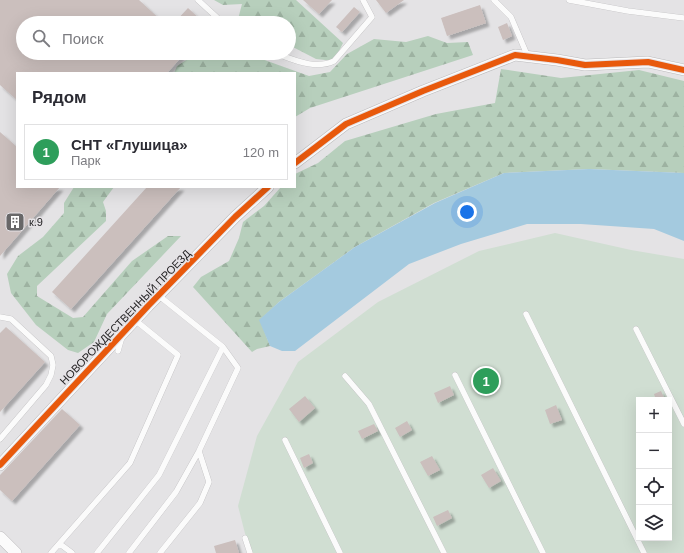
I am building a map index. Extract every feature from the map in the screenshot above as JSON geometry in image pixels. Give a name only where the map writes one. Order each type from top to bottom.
[{"type":"street","points":[[296,161],[346,124],[515,56],[557,60],[585,65],[648,62],[684,70]]},
{"type":"street","name":"НОВОРОЖДЕСТВЕННЫЙ ПРОЕЗД","points":[[0,465],[158,295],[235,217],[267,188]]},
{"type":"street","points":[[0,537],[16,553]]},
{"type":"lane","points":[[198,0],[215,16]]},
{"type":"lane","points":[[296,60],[306,63],[326,64],[334,60],[372,17],[363,0]]},
{"type":"lane","points":[[494,0],[511,17],[528,57]]},
{"type":"lane","points":[[569,0],[628,11],[684,18]]},
{"type":"lane","points":[[129,553],[176,492],[199,451],[238,368],[223,347],[158,295]]},
{"type":"lane","points":[[526,314],[644,553]]},
{"type":"lane","points":[[0,317],[11,319],[51,356],[53,365],[51,375],[46,386],[0,439]]},
{"type":"lane","points":[[51,553],[130,462],[178,354],[135,320]]},
{"type":"lane","points":[[636,329],[684,424]]},
{"type":"lane","points":[[118,351],[123,333]]},
{"type":"lane","points":[[97,553],[159,474],[223,347]]},
{"type":"lane","points":[[455,375],[543,553]]},
{"type":"lane","points":[[345,376],[369,404],[444,553]]},
{"type":"lane","points":[[285,440],[340,553]]},
{"type":"lane","points":[[160,553],[200,503],[209,482],[199,451]]},
{"type":"lane","points":[[245,538],[250,553]]},
{"type":"lane","points":[[60,544],[72,553]]},
{"type":"green space","points":[[214,0],[296,0],[343,43],[334,61],[316,59],[296,49],[296,16],[239,16],[242,4],[223,5]]},
{"type":"green space","points":[[428,36],[447,43],[468,42],[473,55],[310,108],[296,116],[296,72],[174,72],[177,66],[186,60],[265,60],[309,76],[330,72],[347,54],[374,39],[406,42]]},
{"type":"green space","points":[[501,69],[561,78],[639,70],[684,81],[684,173],[589,169],[504,173],[434,203],[355,247],[279,302],[260,320],[270,346],[257,349],[252,352],[193,287],[201,277],[229,261],[239,238],[243,222],[264,206],[280,188],[296,188],[296,174],[318,163],[345,141],[436,114],[495,103]]},
{"type":"green space","points":[[73,188],[113,188],[103,202],[106,211],[106,221],[37,286],[37,296],[73,318],[83,317],[132,261],[168,236],[181,236],[107,314],[94,342],[78,353],[68,350],[36,325],[11,293],[7,274],[18,256],[43,237],[64,213],[64,203]]},
{"type":"green space","points":[[555,233],[631,250],[684,259],[684,553],[250,553],[238,506],[257,436],[298,362],[378,302],[479,251]]},
{"type":"water","points":[[589,169],[684,173],[684,241],[654,229],[581,224],[527,224],[461,244],[409,264],[295,351],[282,351],[270,346],[259,320],[279,302],[355,247],[435,203],[504,173]]},
{"type":"building","points":[[0,0],[139,0],[156,16],[16,16],[16,60],[179,60],[168,72],[16,72],[16,99],[0,85]]},
{"type":"building","points":[[303,0],[332,0],[319,14]]},
{"type":"building","points":[[376,0],[404,0],[386,13]]},
{"type":"building","points":[[480,5],[486,23],[447,36],[441,18]]},
{"type":"building","points":[[354,7],[360,12],[342,32],[336,27]]},
{"type":"building","points":[[188,8],[197,16],[181,16]]},
{"type":"building","points":[[507,23],[512,36],[503,40],[498,27]]},
{"type":"building","name":"к.9","points":[[0,132],[16,146],[16,188],[59,188],[0,256]]},
{"type":"building","points":[[146,188],[180,188],[71,309],[52,292]]},
{"type":"building","points":[[6,327],[45,362],[0,412],[0,333]]},
{"type":"building","points":[[450,386],[454,395],[438,403],[434,393]]},
{"type":"building","points":[[661,391],[664,397],[655,397],[654,394]]},
{"type":"building","points":[[305,396],[315,408],[299,422],[289,409]]},
{"type":"building","points":[[556,405],[562,420],[550,424],[545,410]]},
{"type":"building","points":[[62,409],[80,425],[12,501],[0,490],[0,475]]},
{"type":"building","points":[[407,421],[412,430],[400,437],[395,428]]},
{"type":"building","points":[[374,424],[378,431],[362,439],[358,431]]},
{"type":"building","points":[[309,454],[313,463],[304,468],[300,458]]},
{"type":"building","points":[[432,456],[440,470],[428,476],[420,462]]},
{"type":"building","points":[[493,468],[501,481],[489,488],[481,475]]},
{"type":"building","points":[[448,510],[452,518],[437,526],[433,517]]},
{"type":"building","points":[[235,540],[239,553],[216,553],[214,546]]},
{"type":"cycle path","points":[[296,162],[346,124],[423,91],[515,55],[585,65],[648,62],[684,70]]},
{"type":"cycle path","points":[[0,465],[148,306],[235,217],[267,188]]},
{"type":"place","name":"к.9","points":[[15,222]]},
{"type":"place","name":"СНТ «Глушица»","points":[[486,381]]}]
